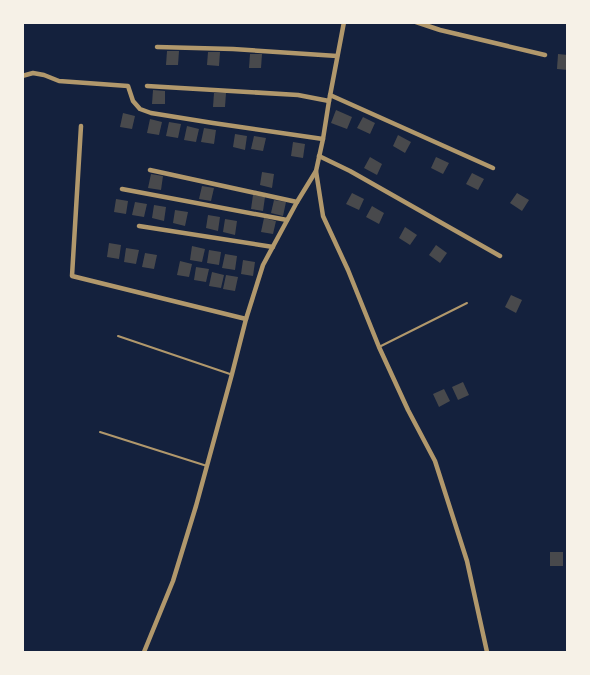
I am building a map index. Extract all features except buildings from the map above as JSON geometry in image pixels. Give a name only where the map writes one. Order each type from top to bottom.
[{"type":"street","points":[[344,22],[316,171],[323,216],[408,410],[436,460],[467,561],[486,652]]},
{"type":"street","points":[[416,22],[440,30],[545,55]]},
{"type":"street","points":[[157,47],[233,48],[337,56]]},
{"type":"street","points":[[22,76],[33,73],[59,81],[128,86],[136,105],[140,109],[151,113],[213,124],[323,139]]},
{"type":"street","points":[[146,86],[298,95],[329,101]]},
{"type":"street","points":[[330,95],[493,168]]},
{"type":"street","points":[[81,126],[72,276],[246,319]]},
{"type":"street","points":[[319,156],[350,171],[500,256]]},
{"type":"street","points":[[150,170],[297,202]]},
{"type":"street","points":[[144,652],[173,581],[207,466],[246,319],[263,265],[316,171]]},
{"type":"street","points":[[122,189],[287,220]]},
{"type":"street","points":[[138,226],[272,247]]},
{"type":"lane","points":[[379,346],[467,303]]},
{"type":"lane","points":[[118,336],[232,374]]},
{"type":"lane","points":[[100,432],[207,466]]}]
